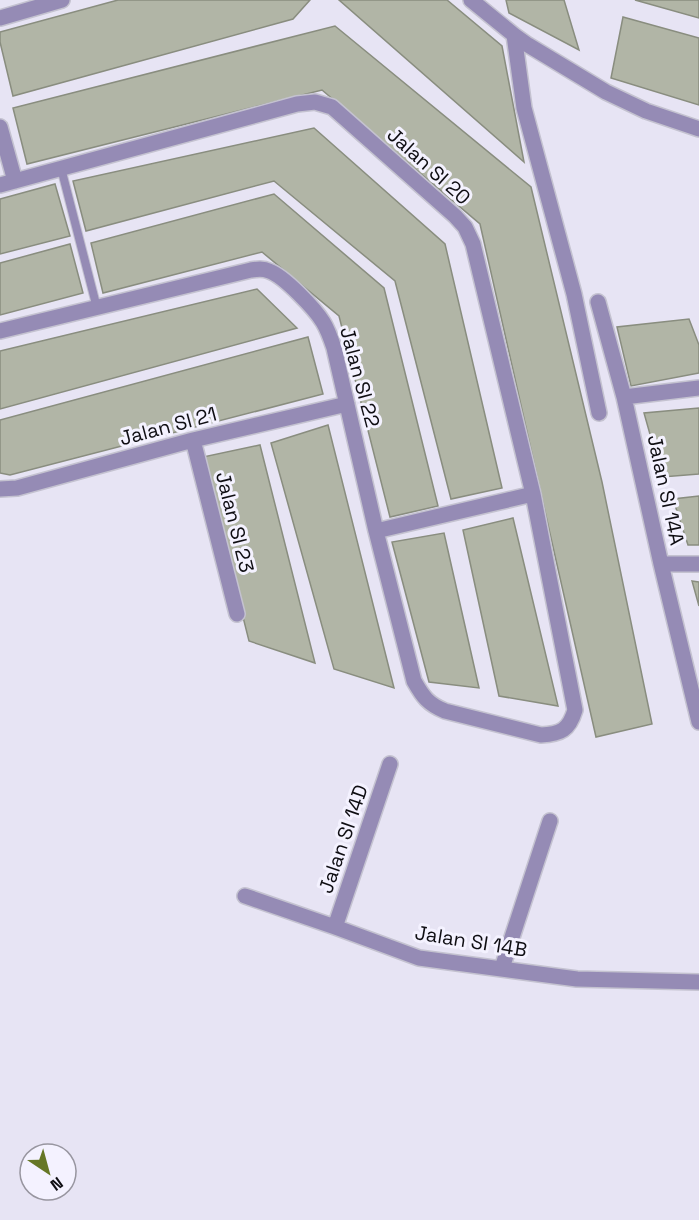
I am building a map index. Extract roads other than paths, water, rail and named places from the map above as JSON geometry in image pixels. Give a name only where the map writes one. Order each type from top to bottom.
[{"type":"street","points":[[0,18],[62,0]]},
{"type":"street","points":[[471,0],[514,35],[606,92],[646,111],[699,129]]},
{"type":"street","points":[[514,35],[524,108],[574,294],[599,413]]},
{"type":"street","name":"Jalan SI 20","points":[[7,183],[297,104],[315,102],[332,107],[455,216],[465,228],[473,244],[533,494],[575,710],[572,721],[565,729],[555,735],[541,735],[435,707],[426,700],[414,681]]},
{"type":"street","points":[[0,127],[7,183]]},
{"type":"street","name":"Jalan SI 22","points":[[0,331],[251,270],[262,269],[280,276],[316,312],[334,348],[376,531],[414,681]]},
{"type":"street","name":"Jalan SI 14A","points":[[598,302],[624,397],[699,722]]},
{"type":"street","points":[[624,397],[699,388]]},
{"type":"street","name":"Jalan SI 21","points":[[0,489],[17,488],[193,440],[347,404]]},
{"type":"street","name":"Jalan SI 23","points":[[193,440],[237,614]]},
{"type":"street","points":[[376,531],[533,494]]},
{"type":"street","points":[[661,564],[699,564]]},
{"type":"street","name":"Jalan SI 14D","points":[[335,927],[390,764]]},
{"type":"street","points":[[502,968],[550,821]]},
{"type":"street","name":"Jalan SI 14B","points":[[245,896],[419,958],[577,978],[699,982]]},
{"type":"lane","points":[[61,168],[97,308]]}]
